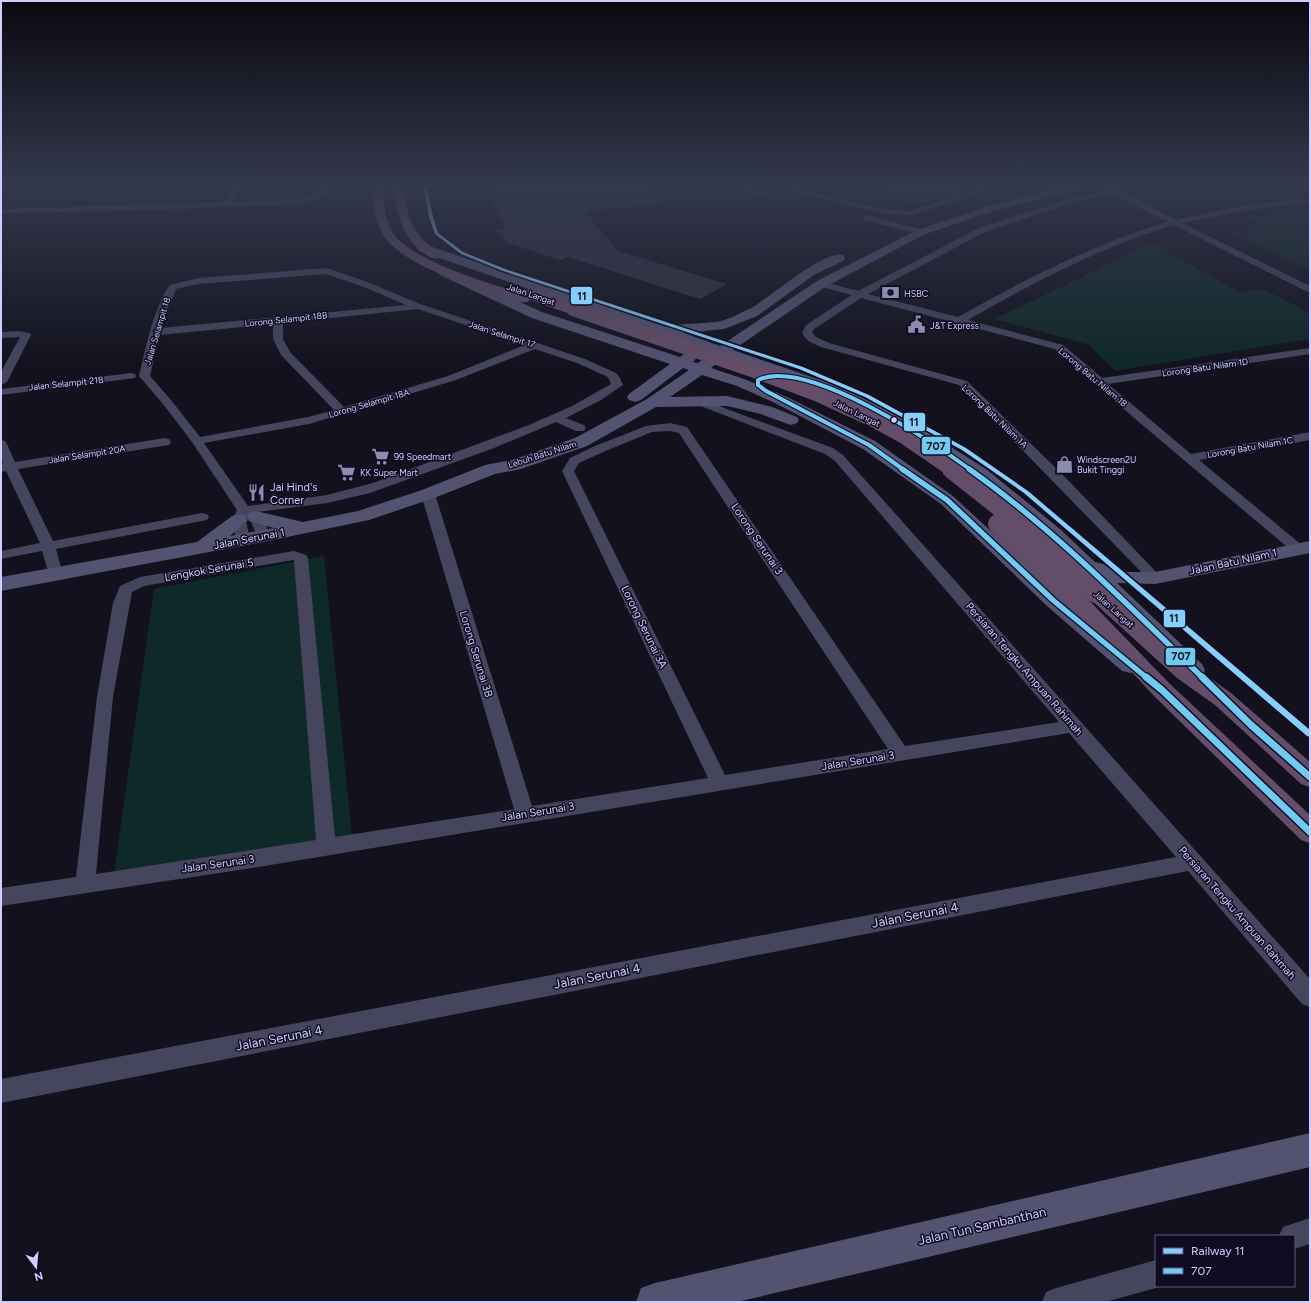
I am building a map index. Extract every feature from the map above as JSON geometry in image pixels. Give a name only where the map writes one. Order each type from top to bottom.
[{"type":"highway","name":"Jalan Langat","points":[[401,247],[407,252],[427,263],[803,387],[861,413],[906,438],[972,484],[1001,507],[1185,672],[1223,699],[1310,777]]},
{"type":"highway","name":"Jalan Langat","points":[[423,248],[441,259],[620,334],[792,393],[886,439],[976,502],[1074,597],[1162,690],[1310,832]]},
{"type":"main road","name":"Lebuh Batu Nilam","points":[[491,469],[515,465],[580,442],[653,402],[700,369],[722,351],[821,284],[885,247]]},
{"type":"main road","name":"Jalan Langat","points":[[423,248],[833,389],[904,424],[980,473],[1053,533],[1148,624],[1223,699]]},
{"type":"main road","name":"Lebuh Batu Nilam","points":[[491,469],[503,461],[580,428],[637,396],[750,313],[810,272],[853,252]]},
{"type":"main road","name":"Jalan Langat","points":[[427,263],[456,279],[537,315],[742,383],[781,400],[869,445],[947,500],[1054,600],[1142,675],[1162,690]]},
{"type":"main road","points":[[655,328],[684,329],[714,327],[724,325],[750,313]]},
{"type":"main road","points":[[600,336],[629,341],[644,340],[650,334],[645,326],[637,322]]},
{"type":"main road","points":[[753,330],[748,344],[749,349],[752,355],[766,365]]},
{"type":"main road","points":[[632,347],[648,358],[653,365],[654,372],[651,379],[637,396]]},
{"type":"main road","points":[[781,400],[758,385],[758,380],[771,374],[809,381]]},
{"type":"main road","points":[[653,402],[697,400],[727,401],[766,410],[909,473]]},
{"type":"main road","name":"Jalan Serunai 1","points":[[1,584],[196,549],[362,516],[428,494],[491,469]]},
{"type":"main road","points":[[196,549],[214,539],[246,516],[277,523],[311,527]]},
{"type":"main road","name":"Jalan Batu Nilam 1","points":[[1080,558],[1106,575],[1125,578],[1155,578],[1304,548]]},
{"type":"main road","points":[[1148,624],[1136,604],[1135,596],[1155,578]]},
{"type":"main road","name":"Jalan Tun Sambanthan","points":[[655,1302],[720,1294],[1310,1150]]},
{"type":"street","points":[[860,294],[950,247]]},
{"type":"street","points":[[961,320],[1035,278],[1105,247]]},
{"type":"street","points":[[1225,247],[1310,290]]},
{"type":"street","name":"Jalan Selampit 17","points":[[315,271],[327,271],[342,275],[417,306],[581,361],[608,372],[616,378],[617,386],[557,418]]},
{"type":"street","name":"Jalan Selampit 18","points":[[263,536],[246,516],[197,441],[167,402],[144,376],[155,332],[170,291],[173,287],[198,281],[315,271]]},
{"type":"street","name":"Lorong Batu Nilam 1B","points":[[821,284],[1059,347],[1189,458],[1304,548]]},
{"type":"street","name":"Lorong Batu Nilam 1A","points":[[860,294],[810,327],[807,333],[812,340],[825,345],[963,383],[1155,578]]},
{"type":"street","name":"Lorong Selampit 18B","points":[[155,332],[417,306]]},
{"type":"street","points":[[278,320],[278,338],[285,353],[342,411]]},
{"type":"street","points":[[1,335],[26,335],[1,382]]},
{"type":"street","name":"Lorong Selampit 18A","points":[[197,441],[309,420],[342,411],[452,378],[535,345]]},
{"type":"street","name":"Lorong Batu Nilam 1D","points":[[1100,382],[1310,351]]},
{"type":"street","name":"Jalan Selampit 21B","points":[[1,392],[131,376]]},
{"type":"street","name":"Persiaran Tengku Ampuan Rahimah","points":[[697,400],[829,451],[848,467],[1310,996]]},
{"type":"street","points":[[246,516],[354,493],[493,444],[557,418],[580,428]]},
{"type":"street","name":"Lorong Serunai 3","points":[[568,471],[574,462],[599,449],[650,429],[670,427],[683,430],[901,754]]},
{"type":"street","name":"Lorong Batu Nilam 1C","points":[[1189,458],[1310,436]]},
{"type":"street","name":"Jalan Selampit 20A","points":[[5,467],[165,442]]},
{"type":"street","points":[[1,444],[5,467],[48,546],[56,575]]},
{"type":"street","name":"Lorong Serunai 3A","points":[[568,471],[720,783]]},
{"type":"street","name":"Lorong Serunai 3B","points":[[428,494],[525,814]]},
{"type":"street","name":"Jalan Selampit 18","points":[[243,540],[246,516]]},
{"type":"street","points":[[1,555],[202,517]]},
{"type":"street","name":"Lengkok Serunai 5","points":[[85,883],[105,697],[121,603],[125,590],[140,582],[294,555],[301,558],[326,847]]},
{"type":"street","name":"Jalan Serunai 3","points":[[1,897],[326,847],[1074,726]]},
{"type":"street","name":"Jalan Serunai 4","points":[[1,1091],[1193,862]]},
{"type":"street","points":[[1295,1235],[1310,1231]]},
{"type":"street","points":[[1056,1302],[1155,1274]]},
{"type":"green space","points":[[1144,247],[1159,247],[1239,292],[1263,289],[1310,313],[1310,339],[1115,371],[1089,345],[995,319]]},
{"type":"green space","points":[[1260,247],[1310,247],[1310,270]]},
{"type":"green space","points":[[324,556],[352,838],[114,873],[154,589]]},
{"type":"building","points":[[519,247],[614,247],[618,251],[727,284],[700,299],[568,257],[561,260]]},
{"type":"rail line","name":"11","points":[[454,247],[462,253],[504,270],[801,368],[867,396],[964,449],[1026,492],[1310,734]]},
{"type":"transit line","name":"707","points":[[1310,777],[1232,707],[1115,592],[1075,555],[992,485],[948,453],[865,404],[828,387],[785,377],[768,376],[758,380],[758,385],[766,391],[869,445],[947,500],[1054,601],[1162,690],[1310,832]]},
{"type":"place","name":"HSBC","points":[[891,293]]},
{"type":"place","name":"J&T Express","points":[[917,325]]},
{"type":"place","name":"99 Speedmart","points":[[381,456]]},
{"type":"place","name":"Windscreen2U Bukit Tinggi","points":[[1064,464]]},
{"type":"place","name":"KK Super Mart","points":[[347,472]]},
{"type":"place","name":"Jai Hind's Corner","points":[[257,493]]}]
